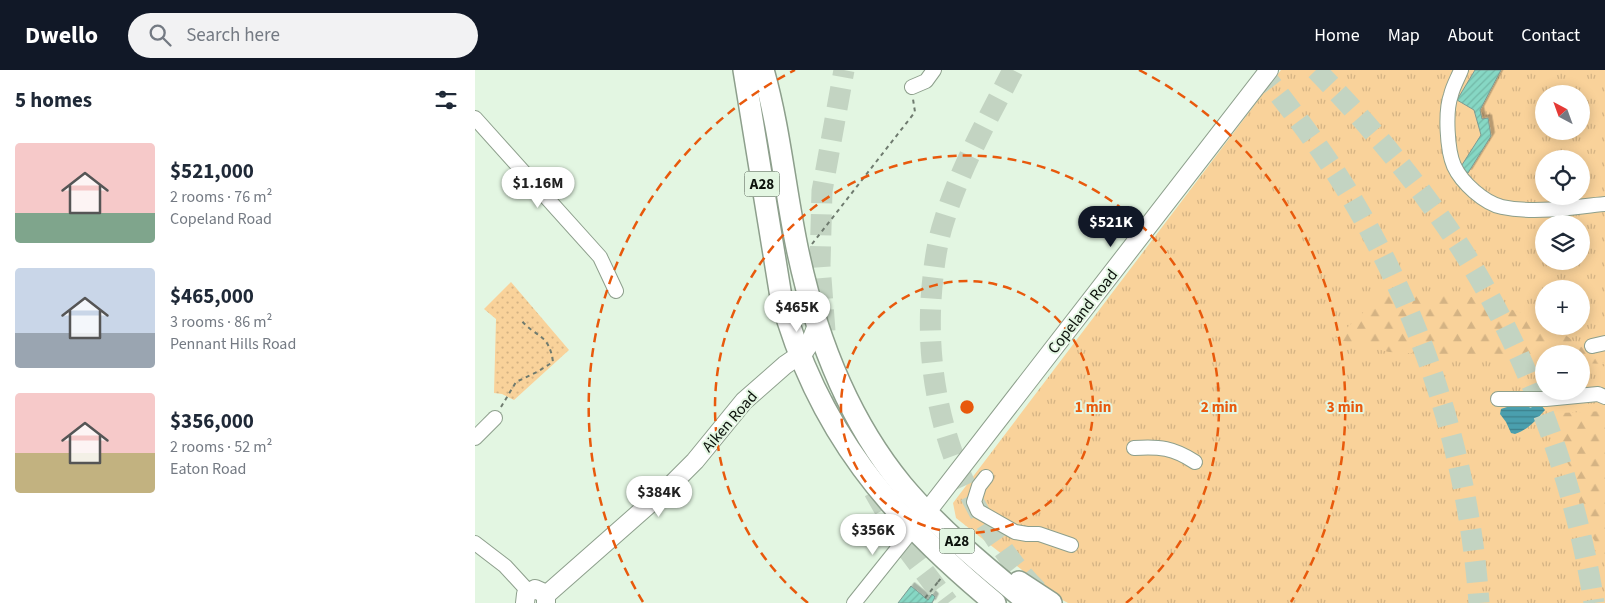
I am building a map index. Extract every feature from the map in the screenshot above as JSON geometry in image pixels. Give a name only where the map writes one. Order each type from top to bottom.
[{"type":"highway","name":"A28","points":[[744,70],[776,272],[785,312],[800,356],[826,412],[851,454],[877,489],[914,528],[970,582],[995,603]]},
{"type":"highway","name":"A28","points":[[763,70],[773,111],[798,253],[817,325],[828,357],[852,410],[876,451],[902,485],[958,543],[1029,603]]},
{"type":"highway","points":[[958,543],[1051,603]]},
{"type":"main road","name":"Copeland Road","points":[[914,528],[1269,70]]},
{"type":"main road","name":"Aiken Road","points":[[536,598],[671,485],[695,461],[744,401],[785,365],[800,356],[810,343],[817,325]]},
{"type":"street","points":[[912,87],[926,80],[934,70]]},
{"type":"street","points":[[1461,70],[1450,95],[1447,116],[1453,164],[1458,174],[1469,187],[1477,194],[1501,207],[1549,209],[1605,204]]},
{"type":"street","points":[[475,118],[600,257],[616,291]]},
{"type":"street","points":[[800,356],[811,352],[828,357]]},
{"type":"street","points":[[1497,398],[1546,399],[1598,394],[1605,397]]},
{"type":"street","points":[[475,438],[495,418]]},
{"type":"street","points":[[1134,448],[1165,448],[1181,453],[1195,462]]},
{"type":"street","points":[[986,477],[979,486],[974,502],[978,511],[1015,532],[1039,534],[1071,545]]},
{"type":"street","points":[[854,603],[914,528]]},
{"type":"street","points":[[475,543],[505,566],[536,598]]},
{"type":"path","points":[[809,248],[915,112],[912,87]]},
{"type":"path","points":[[495,418],[516,382],[553,362],[551,349],[539,333],[521,320]]},
{"type":"path","points":[[925,598],[938,582]]},
{"type":"green space","points":[[1281,70],[1605,70],[1605,603],[1068,603],[1055,596],[956,518],[953,503]]},
{"type":"green space","points":[[511,282],[569,350],[514,400],[502,394],[494,393],[496,319],[484,309]]},
{"type":"green space","points":[[1383,294],[1473,297],[1535,317],[1535,335],[1565,335],[1579,345],[1535,345],[1535,360],[1389,352],[1335,339]]},
{"type":"green space","points":[[1590,353],[1605,364],[1590,363]]},
{"type":"green space","points":[[1605,411],[1605,557],[1582,521],[1575,475],[1554,441],[1560,413]]},
{"type":"water","points":[[1513,405],[1541,405],[1545,410],[1528,427],[1515,434],[1511,433],[1500,414],[1501,409]]},
{"type":"building","points":[[1475,70],[1501,70],[1480,110],[1482,119],[1488,118],[1491,136],[1468,173],[1460,168],[1481,135],[1474,110],[1457,100]]},
{"type":"building","points":[[911,586],[928,600],[932,594],[935,597],[932,603],[898,603]]},
{"type":"tunnel","points":[[825,331],[820,265],[822,191],[844,70]]},
{"type":"tunnel","points":[[1013,70],[966,163],[942,228],[933,277],[930,313],[931,348],[935,383],[942,417],[952,451],[965,484],[981,515],[1000,545],[1018,570],[1039,592]]},
{"type":"tunnel","points":[[1260,70],[1320,149],[1342,182],[1378,246],[1422,343],[1454,445],[1474,550],[1479,603]]},
{"type":"tunnel","points":[[1316,70],[1372,130],[1423,194],[1455,239],[1480,279],[1503,322],[1524,367],[1560,461],[1574,508],[1594,603]]},
{"type":"tunnel","points":[[841,394],[852,441],[859,456]]},
{"type":"tunnel","points":[[874,491],[907,549],[948,603]]}]
